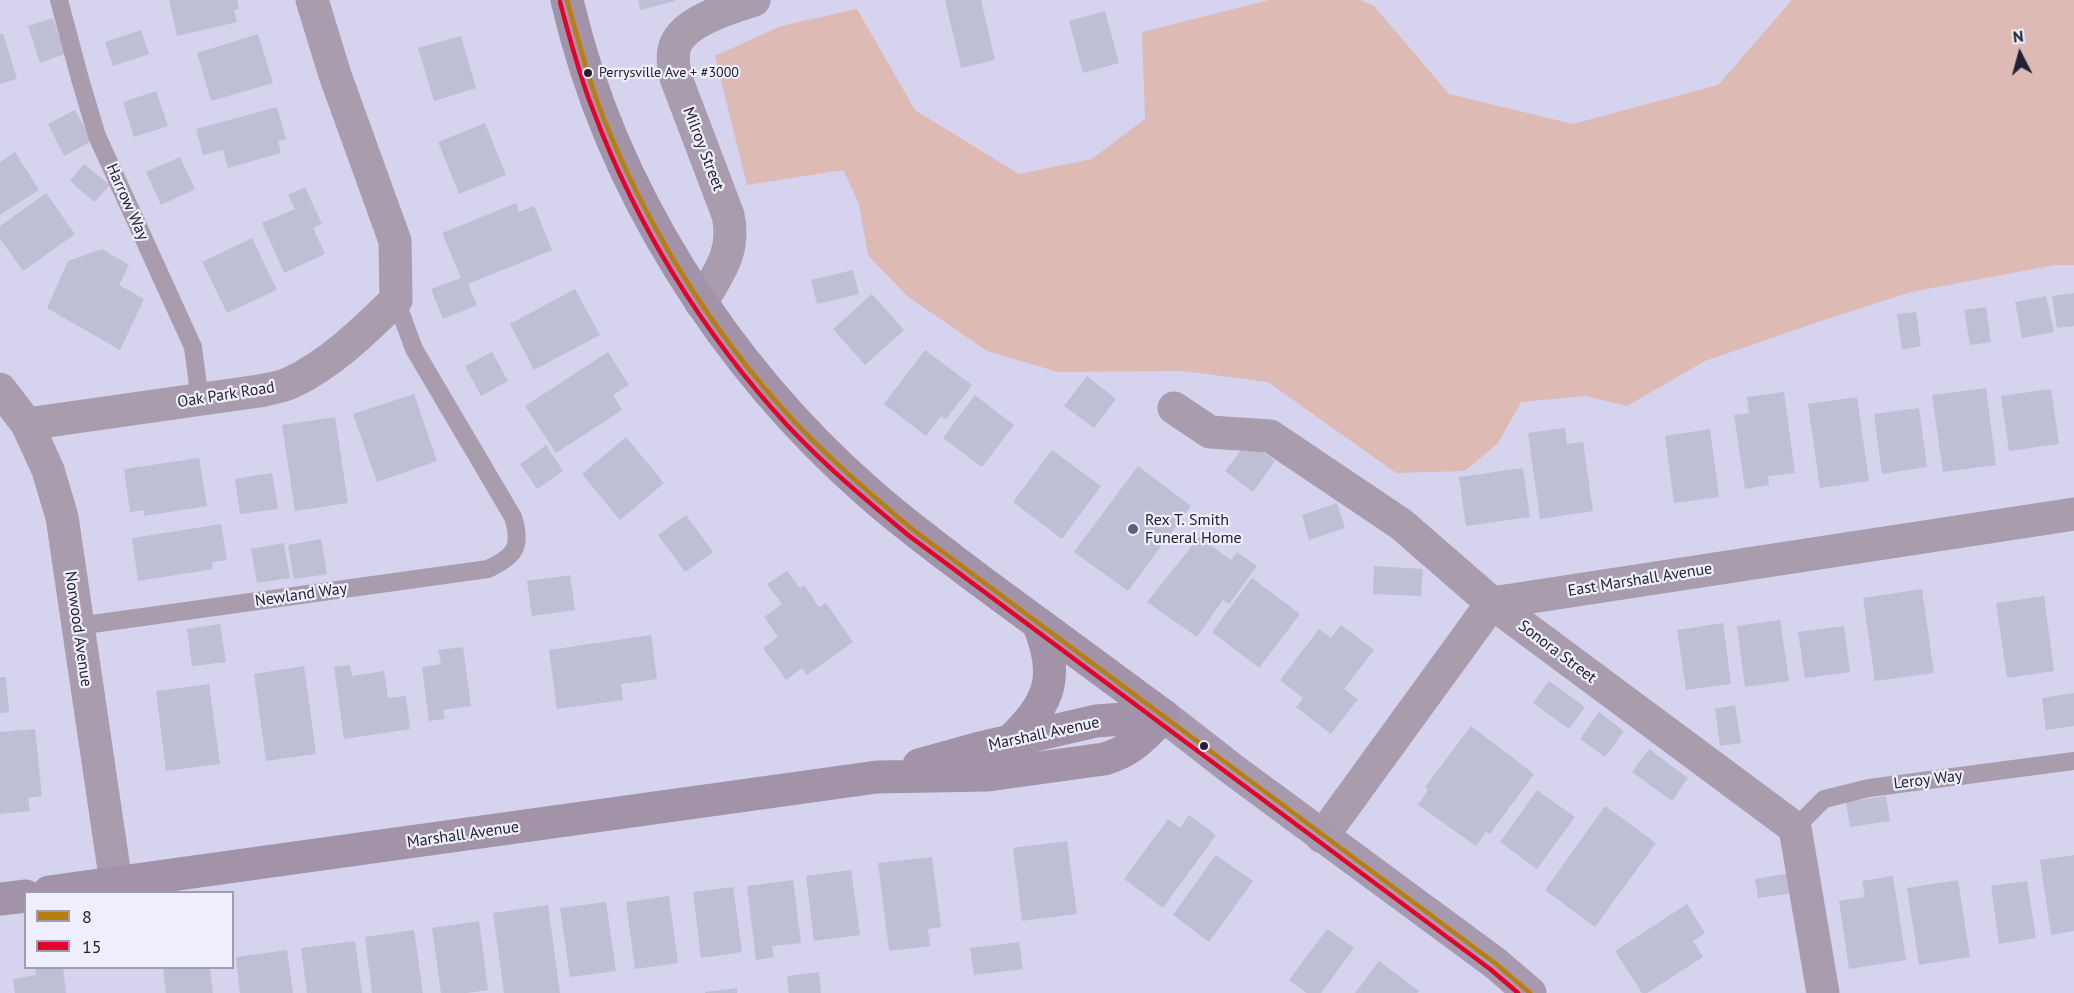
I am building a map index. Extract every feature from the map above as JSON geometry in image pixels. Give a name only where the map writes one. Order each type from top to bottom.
[{"type":"main road","points":[[567,0],[590,80],[614,140],[661,235],[701,303],[737,354],[770,394],[822,450],[912,529],[1164,716],[1322,837],[1495,963],[1530,993]]},
{"type":"main road","points":[[1010,741],[1036,714],[1047,688],[1050,673],[1049,658],[1046,642],[1038,623]]},
{"type":"main road","name":"Marshall Avenue","points":[[877,777],[1010,741],[1096,721],[1164,716]]},
{"type":"main road","name":"Marshall Avenue","points":[[56,891],[877,777],[988,775],[1104,759],[1131,748],[1164,716]]},
{"type":"main road","points":[[0,899],[24,896]]},
{"type":"street","points":[[312,0],[335,75],[395,242],[396,300]]},
{"type":"street","name":"Milroy Street","points":[[701,303],[725,261],[731,246],[731,230],[728,215],[676,78],[673,63],[674,48],[680,36],[691,26],[754,0]]},
{"type":"street","name":"Oak Park Road","points":[[27,424],[259,392],[288,384],[313,370],[354,340],[396,300]]},
{"type":"street","name":"Norwood Avenue","points":[[0,389],[27,424],[48,470],[62,517],[116,883]]},
{"type":"street","name":"Sonora Street","points":[[1174,408],[1210,432],[1270,436],[1401,524],[1492,603],[1794,828]]},
{"type":"street","name":"East Marshall Avenue","points":[[1492,603],[2074,514]]},
{"type":"street","points":[[1322,837],[1492,603]]},
{"type":"street","points":[[1794,828],[1823,993]]},
{"type":"lane","name":"Harrow Way","points":[[59,0],[98,136],[193,347],[200,400]]},
{"type":"lane","name":"Newland Way","points":[[78,626],[488,569],[505,561],[517,548],[518,533],[513,517],[414,349],[396,300]]},
{"type":"lane","name":"Leroy Way","points":[[1794,828],[1824,799],[1858,790],[2074,761]]},
{"type":"shaded area","points":[[1269,0],[1360,0],[1374,6],[1449,94],[1573,124],[1718,85],[1792,0],[2074,0],[2074,265],[2055,265],[1911,292],[1705,361],[1627,406],[1585,396],[1521,402],[1498,443],[1465,471],[1396,473],[1268,382],[1183,371],[1058,372],[987,351],[907,296],[868,255],[859,204],[843,170],[747,185],[715,56],[781,26],[857,9],[915,110],[1019,174],[1092,159],[1145,119],[1142,32]]},
{"type":"building","points":[[169,0],[237,0],[239,9],[234,10],[237,22],[177,36]]},
{"type":"building","points":[[638,0],[675,0],[675,1],[640,10]]},
{"type":"building","points":[[945,0],[981,0],[995,60],[961,68]]},
{"type":"building","points":[[1105,11],[1119,63],[1083,73],[1069,21]]},
{"type":"building","points":[[53,18],[65,54],[40,63],[28,26]]},
{"type":"building","points":[[141,30],[149,54],[113,66],[105,42]]},
{"type":"building","points":[[3,33],[17,79],[0,84],[0,34]]},
{"type":"building","points":[[258,34],[273,83],[211,101],[197,53]]},
{"type":"building","points":[[461,36],[476,88],[434,101],[418,48]]},
{"type":"building","points":[[156,91],[168,126],[134,137],[123,102]]},
{"type":"building","points":[[277,107],[286,139],[278,141],[281,153],[228,168],[223,150],[203,155],[196,129]]},
{"type":"building","points":[[75,110],[92,141],[64,156],[48,124]]},
{"type":"building","points":[[485,123],[506,175],[459,194],[438,142]]},
{"type":"building","points":[[15,152],[39,190],[0,215],[0,162]]},
{"type":"building","points":[[180,157],[195,189],[161,205],[146,172]]},
{"type":"building","points":[[84,164],[110,185],[94,202],[70,181]]},
{"type":"building","points":[[305,187],[322,224],[313,228],[325,254],[284,273],[262,223],[295,209],[288,195]]},
{"type":"building","points":[[46,193],[75,234],[23,271],[0,239],[0,226]]},
{"type":"building","points":[[516,203],[519,212],[534,206],[552,250],[468,284],[477,305],[443,319],[431,289],[461,278],[442,233]]},
{"type":"building","points":[[252,238],[277,290],[227,313],[202,262]]},
{"type":"building","points":[[102,249],[129,265],[119,285],[144,299],[120,350],[47,308],[68,261]]},
{"type":"building","points":[[853,270],[859,294],[817,304],[811,280]]},
{"type":"building","points":[[575,289],[600,335],[534,370],[510,324]]},
{"type":"building","points":[[2074,293],[2074,326],[2057,328],[2052,296]]},
{"type":"building","points":[[872,294],[904,330],[865,365],[833,329]]},
{"type":"building","points":[[2046,296],[2054,332],[2022,338],[2015,302]]},
{"type":"building","points":[[1986,307],[1991,342],[1970,345],[1964,310]]},
{"type":"building","points":[[1916,312],[1921,346],[1902,350],[1897,314]]},
{"type":"building","points":[[925,350],[972,385],[946,419],[941,416],[926,436],[884,404]]},
{"type":"building","points":[[492,352],[508,381],[481,396],[465,366]]},
{"type":"building","points":[[608,352],[629,385],[613,395],[622,410],[556,453],[525,406]]},
{"type":"building","points":[[1087,376],[1116,399],[1094,428],[1064,406]]},
{"type":"building","points":[[1986,388],[1996,465],[1943,472],[1932,395]]},
{"type":"building","points":[[2051,389],[2059,444],[2009,451],[2001,396]]},
{"type":"building","points":[[1784,392],[1795,473],[1768,476],[1769,485],[1745,489],[1734,415],[1749,413],[1747,397]]},
{"type":"building","points":[[414,394],[437,461],[377,482],[353,414]]},
{"type":"building","points":[[975,395],[1014,425],[982,467],[943,438]]},
{"type":"building","points":[[1857,397],[1869,481],[1820,488],[1808,404]]},
{"type":"building","points":[[1919,408],[1927,467],[1882,474],[1874,414]]},
{"type":"building","points":[[335,417],[348,503],[295,511],[282,425]]},
{"type":"building","points":[[1565,428],[1567,444],[1583,442],[1593,511],[1540,519],[1528,433]]},
{"type":"building","points":[[1710,429],[1719,497],[1674,503],[1665,436]]},
{"type":"building","points":[[626,437],[664,483],[620,520],[582,474]]},
{"type":"building","points":[[1248,441],[1275,461],[1253,492],[1225,471]]},
{"type":"building","points":[[546,445],[563,471],[537,489],[520,464]]},
{"type":"building","points":[[1052,450],[1101,486],[1062,539],[1013,502]]},
{"type":"building","points":[[199,458],[207,506],[144,516],[144,510],[130,512],[124,469]]},
{"type":"building","name":"Rex T. Smith Funeral Home","points":[[1138,466],[1191,506],[1128,591],[1074,552]]},
{"type":"building","points":[[1523,468],[1530,517],[1466,526],[1459,477]]},
{"type":"building","points":[[272,473],[278,509],[240,514],[235,479]]},
{"type":"building","points":[[1337,503],[1345,528],[1309,540],[1302,515]]},
{"type":"building","points":[[686,515],[713,552],[685,572],[658,535]]},
{"type":"building","points":[[221,524],[227,560],[212,562],[213,569],[138,581],[132,538]]},
{"type":"building","points":[[1199,537],[1231,560],[1237,552],[1257,566],[1229,604],[1223,600],[1197,637],[1147,602]]},
{"type":"building","points":[[321,539],[327,574],[294,579],[288,545]]},
{"type":"building","points":[[284,543],[290,578],[257,583],[251,549]]},
{"type":"building","points":[[1374,566],[1423,569],[1421,596],[1373,594]]},
{"type":"building","points":[[787,571],[800,588],[804,585],[819,607],[826,603],[853,642],[807,675],[802,668],[786,680],[763,648],[778,637],[764,617],[782,604],[767,584]]},
{"type":"building","points":[[570,575],[575,610],[532,616],[527,581]]},
{"type":"building","points":[[1252,578],[1300,614],[1259,668],[1212,632]]},
{"type":"building","points":[[1922,589],[1934,673],[1875,681],[1863,598]]},
{"type":"building","points":[[2044,596],[2054,671],[2007,678],[1996,603]]},
{"type":"building","points":[[1780,620],[1789,681],[1745,687],[1737,626]]},
{"type":"building","points":[[1723,623],[1731,684],[1686,690],[1677,630]]},
{"type":"building","points":[[220,624],[226,662],[192,666],[187,629]]},
{"type":"building","points":[[1341,625],[1374,650],[1344,689],[1358,699],[1331,734],[1296,707],[1303,698],[1280,680],[1319,629],[1331,638]]},
{"type":"building","points":[[1844,626],[1850,672],[1805,678],[1798,632]]},
{"type":"building","points":[[651,635],[657,679],[621,684],[623,700],[557,709],[549,650]]},
{"type":"building","points":[[463,647],[471,706],[443,710],[445,719],[429,721],[422,667],[441,664],[438,650]]},
{"type":"building","points":[[350,665],[352,676],[384,671],[388,698],[406,696],[410,729],[344,739],[334,667]]},
{"type":"building","points":[[304,666],[316,754],[266,761],[254,674]]},
{"type":"building","points":[[0,677],[6,677],[9,712],[0,713]]},
{"type":"building","points":[[1549,681],[1585,707],[1569,729],[1533,703]]},
{"type":"building","points":[[209,684],[220,764],[166,771],[156,691]]},
{"type":"building","points":[[2074,693],[2074,726],[2046,730],[2042,698]]},
{"type":"building","points":[[1735,705],[1741,743],[1720,746],[1715,709]]},
{"type":"building","points":[[1599,712],[1624,731],[1605,757],[1580,739]]},
{"type":"building","points":[[1471,726],[1534,774],[1490,834],[1486,832],[1476,846],[1418,805],[1428,790],[1425,787]]},
{"type":"building","points":[[35,729],[42,796],[28,798],[30,811],[0,814],[0,732]]},
{"type":"building","points":[[1649,749],[1688,778],[1672,801],[1632,772]]},
{"type":"building","points":[[1537,790],[1575,817],[1537,869],[1500,842]]},
{"type":"building","points":[[1886,796],[1890,821],[1850,827],[1846,802]]},
{"type":"building","points":[[1605,806],[1656,843],[1595,927],[1545,890]]},
{"type":"building","points":[[1189,815],[1216,835],[1163,908],[1124,879],[1168,819],[1180,828]]},
{"type":"building","points":[[1067,841],[1077,914],[1022,921],[1013,848]]},
{"type":"building","points":[[1216,855],[1253,881],[1209,942],[1173,915]]},
{"type":"building","points":[[2074,855],[2074,931],[2051,935],[2040,860]]},
{"type":"building","points":[[932,857],[941,927],[928,929],[930,946],[889,951],[878,863]]},
{"type":"building","points":[[851,870],[860,935],[814,941],[806,876]]},
{"type":"building","points":[[1791,873],[1794,893],[1758,898],[1755,879]]},
{"type":"building","points":[[1893,876],[1906,960],[1849,969],[1839,901],[1865,897],[1862,881]]},
{"type":"building","points":[[793,880],[801,943],[772,946],[774,957],[756,960],[747,886]]},
{"type":"building","points":[[1958,880],[1970,957],[1919,965],[1907,888]]},
{"type":"building","points":[[2027,881],[2036,938],[1999,944],[1991,886]]},
{"type":"building","points":[[733,887],[742,952],[701,958],[693,892]]},
{"type":"building","points":[[669,896],[678,963],[635,969],[626,902]]},
{"type":"building","points":[[606,902],[616,971],[570,977],[560,908]]},
{"type":"building","points":[[1687,904],[1705,933],[1693,941],[1703,957],[1647,993],[1642,993],[1615,951]]},
{"type":"building","points":[[548,905],[560,993],[504,993],[493,913]]},
{"type":"building","points":[[479,921],[488,990],[441,993],[432,928]]},
{"type":"building","points":[[1327,929],[1354,948],[1321,993],[1307,993],[1289,980]]},
{"type":"building","points":[[414,930],[423,993],[372,993],[365,937]]},
{"type":"building","points":[[355,941],[362,993],[307,993],[301,948]]},
{"type":"building","points":[[1019,942],[1023,969],[974,975],[970,948]]},
{"type":"building","points":[[287,950],[293,993],[240,993],[236,957]]},
{"type":"building","points":[[1379,961],[1419,991],[1417,993],[1355,993]]},
{"type":"building","points":[[35,969],[63,969],[66,993],[15,993],[13,979],[36,975]]},
{"type":"building","points":[[163,969],[210,969],[213,993],[166,993]]},
{"type":"building","points":[[819,972],[821,993],[789,993],[787,976]]},
{"type":"building","points":[[737,988],[737,993],[705,993],[705,992]]},
{"type":"transit line","name":"8","points":[[567,0],[586,69],[600,109],[617,151],[658,233],[706,311],[733,348],[761,384],[805,433],[912,529],[1495,963],[1530,993]]},
{"type":"transit line","name":"15","points":[[560,2],[593,110],[610,153],[651,236],[700,316],[757,390],[801,440],[908,535],[1490,969],[1518,993]]},
{"type":"place","name":"Perrysville Ave + #3000","points":[[588,73]]},
{"type":"place","name":"Rex T. Smith Funeral Home","points":[[1133,529]]}]
